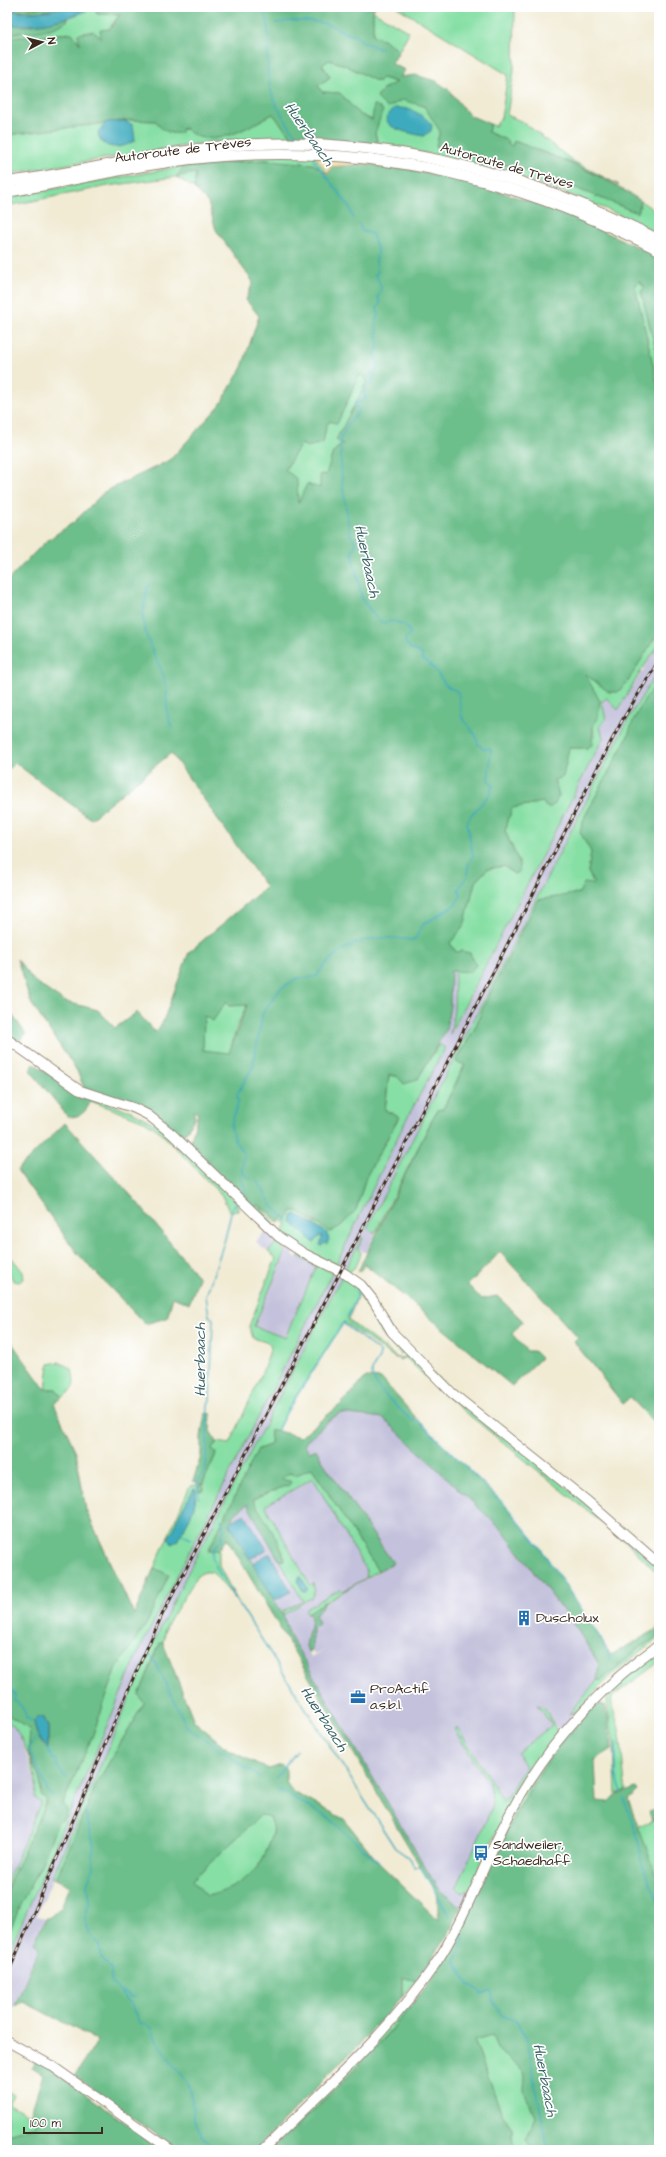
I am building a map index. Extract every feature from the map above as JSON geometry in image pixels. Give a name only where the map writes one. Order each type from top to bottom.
[{"type":"highway","name":"Autoroute de Trèves","points":[[7,182],[126,160],[309,145],[402,154],[472,167],[569,198],[659,240]]},
{"type":"highway","name":"Autoroute de Trèves","points":[[7,192],[220,152],[308,154],[369,158],[410,164],[470,176],[566,207],[659,250]]},
{"type":"main road","points":[[7,1039],[53,1074],[79,1090],[134,1108],[148,1115],[172,1134],[239,1200],[288,1243],[361,1285],[370,1296],[392,1332],[452,1393],[586,1500],[659,1564]]},
{"type":"main road","points":[[264,2150],[393,2018],[434,1965],[465,1909],[515,1804],[528,1781],[559,1737],[599,1693],[636,1661],[659,1645]]},
{"type":"main road","points":[[7,2041],[52,2066],[171,2150]]},
{"type":"shaded area","points":[[659,645],[659,669],[631,714],[367,1228],[375,1233],[366,1253],[358,1249],[363,1238],[362,1237],[183,1582],[151,1648],[37,1916],[46,1918],[34,1942],[39,1948],[7,2023],[7,1957],[141,1647],[341,1255],[405,1122],[445,1048],[439,1044],[447,1026],[450,1006],[451,971],[454,971],[456,989],[451,1034],[603,738],[600,726],[606,720],[602,701],[607,698],[618,710]]},
{"type":"shaded area","points":[[266,1230],[278,1241],[268,1252],[256,1242]]},
{"type":"shaded area","points":[[287,1248],[293,1252],[293,1256],[297,1258],[298,1256],[316,1267],[285,1338],[254,1326]]},
{"type":"shaded area","points":[[340,1413],[383,1417],[502,1530],[577,1629],[599,1664],[597,1680],[569,1714],[582,1711],[559,1737],[558,1729],[537,1705],[552,1725],[517,1753],[525,1767],[504,1802],[457,1727],[454,1729],[489,1784],[493,1805],[456,1889],[462,1892],[476,1885],[465,1909],[438,1889],[290,1636],[283,1615],[312,1597],[310,1585],[265,1506],[314,1478],[367,1572],[366,1577],[343,1591],[305,1609],[311,1619],[306,1646],[311,1658],[325,1650],[314,1655],[311,1647],[312,1626],[319,1622],[315,1616],[327,1602],[393,1563],[316,1450],[310,1452],[304,1443],[327,1422]]},
{"type":"shaded area","points":[[247,1504],[303,1601],[281,1612],[229,1524],[233,1516]]},
{"type":"shaded area","points":[[7,1721],[16,1727],[36,1784],[35,1799],[41,1802],[7,1882]]},
{"type":"green space","points":[[7,7],[46,7],[21,10]]},
{"type":"green space","points":[[46,7],[64,7],[36,12],[7,10],[7,8],[21,10]]},
{"type":"green space","points":[[95,7],[375,7],[373,11],[373,35],[385,40],[399,51],[392,64],[405,70],[400,77],[415,75],[436,81],[449,90],[469,115],[490,124],[488,132],[508,141],[507,144],[512,146],[514,141],[579,167],[626,191],[641,201],[638,213],[573,187],[524,170],[436,146],[440,131],[424,106],[402,100],[387,108],[377,98],[382,90],[396,82],[382,78],[378,82],[345,65],[329,60],[322,65],[330,77],[318,86],[322,92],[340,93],[359,114],[372,120],[374,104],[383,110],[375,133],[378,144],[292,138],[273,114],[241,131],[217,138],[206,138],[195,135],[185,128],[182,129],[180,133],[173,133],[160,127],[156,121],[131,120],[7,135],[7,36],[24,37],[72,33],[80,44],[78,34],[93,31],[101,38],[100,30],[110,29],[120,15],[97,14]]},
{"type":"green space","points":[[397,7],[515,7],[514,70],[507,115],[523,122],[573,161],[619,185],[572,163],[514,141],[512,146],[507,144],[508,141],[488,132],[490,124],[495,126],[501,118],[508,75]]},
{"type":"green space","points":[[94,8],[97,14],[120,14],[101,39],[81,45],[72,33],[24,37],[7,36],[7,33],[22,33],[68,20],[68,18],[73,15]]},
{"type":"green space","points":[[373,11],[409,32],[399,51],[385,40],[373,36]]},
{"type":"green space","points":[[68,18],[68,20],[54,28],[47,30],[7,33],[7,25],[27,26]]},
{"type":"green space","points":[[329,60],[345,65],[378,82],[382,78],[396,82],[382,90],[402,99],[424,106],[440,131],[436,146],[524,170],[573,187],[638,213],[641,201],[659,214],[659,234],[625,217],[591,203],[522,178],[452,159],[378,144],[372,120],[359,114],[340,93],[322,92],[318,86],[330,77],[322,64]]},
{"type":"green space","points":[[273,114],[292,138],[302,139],[328,174],[313,164],[266,160],[224,162],[216,141],[7,174],[7,135],[131,120],[156,121],[182,129],[233,134]]},
{"type":"green space","points":[[266,160],[313,164],[328,174],[330,167],[362,164],[414,170],[470,182],[562,212],[659,257],[659,362],[641,291],[645,287],[639,281],[635,286],[659,391],[659,631],[628,681],[618,692],[609,692],[585,674],[600,701],[598,716],[593,726],[592,745],[587,748],[569,748],[563,777],[554,780],[559,795],[555,804],[549,808],[545,806],[543,802],[512,808],[505,831],[520,865],[519,872],[514,874],[504,866],[487,869],[475,882],[464,926],[450,943],[456,952],[461,951],[470,953],[476,965],[470,972],[451,971],[450,1006],[446,1030],[417,1080],[404,1084],[397,1076],[389,1075],[385,1110],[399,1117],[366,1177],[356,1210],[341,1226],[330,1232],[298,1211],[292,1211],[286,1221],[284,1216],[279,1223],[258,1204],[255,1208],[251,1206],[194,1152],[190,1144],[198,1113],[193,1111],[195,1117],[187,1131],[180,1137],[165,1123],[166,1118],[162,1120],[149,1112],[84,1088],[77,1071],[31,1003],[17,959],[35,982],[63,1001],[98,1010],[115,1028],[137,1012],[155,1032],[162,1024],[189,952],[266,887],[171,753],[91,819],[15,763],[7,771],[7,581],[45,542],[74,522],[104,492],[170,460],[220,405],[242,367],[259,316],[246,300],[253,282],[216,230],[208,203],[194,188],[196,173],[176,177],[184,166]],"holes":[[[360,374],[367,381],[336,440],[343,444],[333,452],[326,475],[320,474],[320,488],[307,484],[298,503],[297,479],[285,470],[301,444],[307,447],[323,443],[326,426],[330,421],[337,424]],[[226,1002],[229,1006],[247,1005],[229,1053],[203,1050],[204,1016],[213,1021]]]},
{"type":"green space","points":[[184,166],[177,177],[196,172],[194,188],[176,177],[108,186],[7,206],[7,197]]},
{"type":"green space","points":[[639,281],[645,288],[641,292],[659,362],[659,391],[635,286]]},
{"type":"green space","points":[[360,374],[367,381],[336,440],[343,443],[333,452],[326,476],[321,474],[320,488],[298,504],[285,470],[300,444],[323,443],[326,426],[330,421],[337,423]]},
{"type":"green space","points":[[659,631],[659,645],[641,671],[618,710],[607,698],[602,701],[606,720],[600,726],[603,738],[450,1034],[454,1004],[456,952],[450,943],[464,926],[475,882],[487,869],[504,866],[514,874],[520,865],[505,831],[512,808],[543,802],[559,795],[554,780],[563,777],[569,748],[587,748],[594,736],[593,726],[598,716],[600,701],[584,673],[609,692]]},
{"type":"green space","points":[[659,669],[659,680],[635,717],[628,736],[585,816],[580,832],[591,852],[588,872],[595,885],[579,893],[538,901],[484,1005],[476,1026],[456,1061],[465,1064],[443,1109],[437,1110],[375,1233],[367,1228],[631,714]]},
{"type":"green space","points":[[659,680],[659,1428],[630,1397],[623,1404],[574,1342],[578,1338],[500,1252],[468,1285],[481,1299],[497,1296],[523,1321],[512,1334],[527,1351],[534,1351],[541,1358],[512,1386],[365,1264],[360,1272],[358,1271],[437,1110],[443,1109],[465,1065],[456,1062],[476,1026],[484,1005],[538,900],[579,893],[584,883],[594,884],[588,872],[591,852],[580,832],[585,816],[628,736],[637,714]]},
{"type":"green space","points":[[226,1002],[229,1006],[247,1004],[237,1027],[229,1054],[203,1050],[204,1016]]},
{"type":"green space","points":[[7,1008],[26,1034],[18,1042],[7,1034]]},
{"type":"green space","points":[[439,1044],[445,1048],[405,1122],[336,1265],[332,1262],[330,1264],[297,1246],[281,1234],[287,1224],[281,1220],[284,1215],[286,1220],[292,1211],[298,1211],[315,1224],[356,1210],[366,1177],[399,1117],[385,1110],[389,1075],[417,1080]]},
{"type":"green space","points":[[34,1063],[69,1089],[89,1098],[91,1101],[87,1109],[82,1114],[68,1117],[30,1070]]},
{"type":"green space","points":[[89,1098],[131,1111],[161,1127],[237,1202],[238,1211],[229,1211],[222,1196],[158,1130],[144,1121],[91,1101]]},
{"type":"green space","points":[[65,1123],[136,1201],[199,1278],[189,1304],[173,1297],[167,1318],[145,1324],[77,1253],[17,1170]]},
{"type":"green space","points":[[258,1204],[274,1224],[272,1226],[251,1206]]},
{"type":"green space","points":[[362,1237],[363,1238],[358,1249],[361,1253],[359,1261],[353,1269],[343,1273]]},
{"type":"green space","points":[[279,1240],[284,1244],[282,1249],[286,1251],[254,1326],[285,1338],[316,1267],[298,1256],[302,1255],[332,1273],[141,1647],[7,1957],[7,1938],[19,1905],[40,1867],[58,1822],[63,1803],[92,1737],[117,1667],[147,1623],[168,1575],[154,1568],[190,1486],[202,1484],[199,1491],[204,1490],[203,1483],[216,1454],[212,1448],[217,1442],[230,1444],[264,1368],[271,1347],[268,1343],[253,1338],[249,1326],[276,1258],[268,1252]]},
{"type":"green space","points":[[7,1252],[23,1272],[24,1279],[19,1282],[13,1281],[11,1275],[7,1272]]},
{"type":"green space","points":[[342,1276],[362,1289],[404,1348],[404,1352],[401,1354],[383,1336],[359,1293],[348,1320],[397,1358],[344,1322],[287,1411],[277,1431],[271,1429],[270,1445],[258,1449],[209,1551],[219,1550],[219,1566],[238,1602],[212,1572],[205,1572],[198,1575],[167,1625],[163,1643],[160,1643],[139,1695],[144,1703],[97,1783],[56,1879],[52,1878],[151,1648],[183,1582]]},
{"type":"green space","points":[[7,1339],[11,1342],[45,1389],[56,1389],[63,1397],[54,1404],[76,1452],[86,1510],[134,1615],[154,1568],[169,1575],[147,1623],[117,1667],[92,1737],[63,1803],[67,1811],[63,1820],[58,1822],[40,1867],[20,1905],[7,1938],[7,1895],[10,1882],[47,1800],[41,1795],[40,1779],[30,1757],[29,1729],[7,1714]],"holes":[[[38,1716],[44,1718],[48,1727],[48,1748],[42,1743],[35,1729],[34,1721]]]},
{"type":"green space","points":[[408,1354],[411,1355],[651,1559],[659,1569],[659,1575],[630,1545],[448,1398],[406,1358],[403,1358]]},
{"type":"green space","points":[[59,1362],[72,1369],[74,1378],[74,1385],[63,1397],[56,1389],[46,1389],[49,1364]]},
{"type":"green space","points":[[366,1377],[381,1378],[418,1420],[504,1504],[539,1546],[611,1655],[659,1628],[659,1636],[638,1649],[602,1680],[597,1680],[599,1664],[577,1629],[502,1530],[383,1418],[340,1413],[327,1422],[304,1444],[310,1452],[316,1449],[323,1462],[393,1563],[378,1571],[312,1468],[296,1475],[289,1473],[281,1479],[290,1481],[291,1483],[289,1485],[259,1496],[253,1500],[272,1530],[283,1554],[284,1560],[279,1560],[247,1504],[233,1516],[230,1524],[283,1615],[290,1636],[438,1889],[461,1907],[449,1933],[416,1981],[402,1977],[402,1997],[365,2038],[255,2150],[178,2150],[75,2076],[97,2040],[24,2002],[15,2006],[39,1948],[34,1943],[46,1918],[49,1918],[61,1907],[70,1886],[56,1879],[97,1783],[144,1703],[139,1695],[160,1643],[163,1643],[194,1721],[230,1751],[269,1769],[281,1765],[286,1770],[286,1782],[293,1792],[344,1819],[379,1863],[438,1920],[436,1893],[227,1538],[219,1550],[208,1551],[258,1449],[270,1445],[271,1429],[300,1437],[340,1405]],"holes":[[[261,1815],[270,1817],[273,1828],[269,1845],[265,1855],[253,1872],[245,1879],[228,1889],[207,1896],[192,1880]]]},
{"type":"green space","points":[[205,1413],[211,1414],[210,1431],[217,1442],[212,1448],[216,1454],[203,1483],[204,1490],[199,1491],[198,1487],[202,1484],[193,1481],[201,1456],[201,1437]]},
{"type":"green space","points":[[312,1468],[378,1571],[309,1612],[309,1615],[305,1609],[340,1589],[343,1591],[366,1578],[367,1572],[313,1478],[265,1506],[310,1585],[313,1583],[315,1590],[312,1597],[283,1615],[281,1612],[303,1601],[279,1560],[284,1560],[253,1500],[259,1496],[289,1485],[291,1483],[281,1479],[289,1473],[296,1475]]},
{"type":"green space","points":[[326,1601],[315,1616],[319,1622],[318,1625],[312,1626],[312,1650],[308,1652],[306,1646],[311,1619],[309,1612]]},
{"type":"green space","points":[[659,1636],[659,1639],[644,1649],[609,1678],[583,1706],[569,1714],[597,1680],[602,1680],[638,1649]]},
{"type":"green space","points":[[659,1649],[659,1662],[612,1697],[612,1708],[620,1732],[626,1790],[616,1794],[614,1747],[607,1703],[607,1691]]},
{"type":"green space","points":[[599,1701],[602,1705],[599,1705],[533,1783],[505,1836],[502,1835],[529,1784],[570,1729]]},
{"type":"green space","points":[[537,1705],[544,1707],[558,1733],[533,1767],[491,1843],[484,1851],[480,1850],[478,1854],[484,1854],[477,1876],[471,1886],[462,1892],[456,1889],[493,1805],[489,1784],[454,1729],[457,1727],[504,1802],[525,1767],[517,1753],[552,1725]]},
{"type":"green space","points":[[599,1705],[605,1705],[612,1749],[595,1760],[597,1801],[608,1802],[614,1796],[636,1788],[638,1791],[628,1800],[659,1881],[659,2150],[533,2150],[525,2139],[535,2117],[524,2091],[525,2075],[518,2066],[497,2049],[492,2035],[474,2040],[502,2114],[512,2128],[512,2137],[517,2150],[273,2150],[360,2064],[420,1994],[447,1954],[471,1908],[506,1833],[531,1788],[552,1756],[593,1708]]},
{"type":"green space","points":[[7,1714],[29,1729],[30,1757],[39,1779],[41,1795],[47,1799],[10,1882],[7,1895],[7,1882],[41,1802],[35,1799],[36,1783],[26,1749],[17,1731],[7,1721]]},
{"type":"green space","points":[[659,1809],[659,1817],[652,1820],[649,1812]]},
{"type":"green space","points":[[261,1814],[270,1817],[272,1830],[270,1842],[260,1863],[254,1871],[238,1885],[229,1890],[207,1897],[192,1880]]},
{"type":"green space","points":[[659,1817],[659,1881],[637,1827]]},
{"type":"green space","points":[[402,1977],[416,1981],[402,1997]]},
{"type":"green space","points":[[411,2007],[374,2048],[273,2150],[269,2150],[406,2008]]},
{"type":"green space","points":[[493,2034],[497,2049],[519,2066],[525,2075],[524,2091],[535,2117],[526,2139],[533,2150],[517,2150],[512,2137],[512,2128],[502,2114],[474,2040]]},
{"type":"green space","points":[[36,2058],[163,2150],[7,2150],[7,2134],[36,2126],[31,2113],[43,2074],[32,2067]]},
{"type":"green space","points":[[7,2092],[14,2095],[9,2104],[27,2114],[31,2113],[36,2126],[7,2134]]},
{"type":"sand","points":[[302,139],[378,144],[385,166],[362,164],[331,167],[328,174]]},
{"type":"water","points":[[64,7],[95,7],[74,16],[52,22],[30,25],[7,25],[7,10],[36,12]]},
{"type":"water","points":[[395,108],[416,112],[432,125],[431,131],[423,136],[395,128],[389,124],[387,120],[388,115]]},
{"type":"water","points":[[125,121],[133,125],[135,140],[119,147],[107,146],[103,143],[98,132],[106,122]]},
{"type":"water","points":[[296,1214],[326,1232],[329,1239],[327,1244],[324,1243],[322,1246],[320,1245],[322,1238],[321,1235],[315,1242],[313,1242],[291,1222],[292,1216]]},
{"type":"water","points":[[194,1489],[196,1490],[196,1497],[193,1510],[177,1541],[172,1544],[168,1537],[173,1531],[178,1517]]},
{"type":"water","points":[[245,1514],[266,1548],[266,1550],[252,1558],[249,1558],[229,1524],[231,1521]]},
{"type":"water","points":[[270,1554],[290,1589],[290,1592],[275,1600],[253,1565],[254,1562]]},
{"type":"water","points":[[300,1576],[308,1588],[306,1592],[303,1591],[297,1580]]},
{"type":"water","points":[[38,1716],[44,1718],[48,1727],[48,1748],[40,1740],[35,1729],[34,1721]]},
{"type":"waterway","name":"Huerbaach","points":[[262,7],[268,24],[267,67],[272,94],[279,110],[299,139]]},
{"type":"waterway","points":[[276,23],[289,21],[323,23],[356,36],[363,42],[381,49]]},
{"type":"waterway","name":"Huerbaach","points":[[314,160],[349,206],[353,218]]},
{"type":"waterway","name":"Huerbaach","points":[[242,1194],[246,1189],[241,1179],[244,1154],[234,1140],[231,1126],[238,1102],[237,1094],[253,1067],[263,1012],[280,989],[298,978],[316,977],[335,955],[346,948],[358,943],[383,938],[412,940],[416,938],[421,926],[456,904],[461,895],[458,889],[467,877],[468,865],[473,855],[467,823],[471,815],[490,794],[493,785],[488,780],[490,748],[483,749],[478,744],[475,735],[462,717],[458,692],[446,685],[433,668],[422,659],[422,654],[410,648],[405,642],[405,639],[411,634],[406,626],[394,621],[383,623],[376,618],[362,599],[352,552],[356,543],[350,533],[342,482],[340,441],[347,425],[360,410],[354,405],[366,398],[364,393],[367,385],[372,385],[374,377],[371,373],[376,372],[378,365],[375,354],[378,349],[376,319],[379,315],[377,309],[380,303],[378,297],[381,288],[375,274],[378,272],[376,262],[378,252],[372,234],[362,231],[359,224]]},
{"type":"waterway","points":[[150,585],[147,588],[143,611],[143,621],[148,640],[165,682],[167,710],[172,727]]},
{"type":"waterway","points":[[243,1172],[248,1178],[251,1178]]},
{"type":"waterway","points":[[257,1179],[272,1206],[288,1221]]},
{"type":"waterway","name":"Huerbaach","points":[[199,1498],[197,1482],[206,1468],[213,1319],[209,1316],[206,1296],[225,1239],[232,1208],[237,1202]]},
{"type":"waterway","points":[[347,1317],[357,1297],[357,1287]]},
{"type":"waterway","points":[[344,1322],[344,1324],[380,1352],[372,1371],[376,1384],[381,1391],[413,1421],[418,1420],[504,1504],[539,1546],[601,1639],[610,1659]]},
{"type":"waterway","points":[[277,1431],[287,1411],[344,1322]]},
{"type":"waterway","name":"Huerbaach","points":[[221,1519],[224,1530],[222,1540],[213,1549],[212,1558],[218,1571],[395,1848],[408,1857],[415,1868],[420,1866],[450,1917]]},
{"type":"waterway","points":[[181,1534],[191,1539]]},
{"type":"waterway","points":[[149,1653],[187,1727],[261,1778]]},
{"type":"waterway","points":[[7,1681],[10,1683],[11,1690],[15,1695],[14,1701],[21,1706],[27,1719],[34,1721]]},
{"type":"waterway","points":[[38,1736],[30,1745],[30,1752],[49,1793],[53,1796]]},
{"type":"waterway","points":[[616,1742],[616,1775],[622,1792]]},
{"type":"waterway","points":[[48,1748],[52,1759],[57,1760],[59,1770],[67,1778]]},
{"type":"waterway","points":[[276,1778],[297,1751]]},
{"type":"waterway","points":[[278,1789],[330,1819],[379,1863]]},
{"type":"waterway","points":[[624,1799],[638,1839],[641,1861],[659,1903]]},
{"type":"waterway","points":[[85,1810],[94,1846],[92,1855],[94,1867],[87,1883],[89,1904],[85,1918],[89,1933],[99,1945],[102,1959],[111,1969],[111,1982],[131,2004],[139,2022],[151,2027],[158,2042],[188,2083],[192,2097],[194,2119],[212,2150]]},
{"type":"waterway","name":"Huerbaach","points":[[461,1935],[464,1939],[455,1962],[469,1985],[479,1990],[481,1994],[490,1990],[492,1991],[493,2000],[501,2015],[516,2021],[527,2039],[548,2150]]},
{"type":"waterway","points":[[122,1992],[127,1993],[130,1997],[135,1997]]},
{"type":"railway","points":[[7,1976],[132,1681],[163,1613],[333,1286],[603,757],[623,719],[659,660]]},
{"type":"place","name":"Duscholux","points":[[524,1618]]},
{"type":"place","name":"ProActif a.s.b.l.","points":[[358,1697]]},
{"type":"place","name":"Sandweiler, Schaedhaff","points":[[481,1853]]}]
